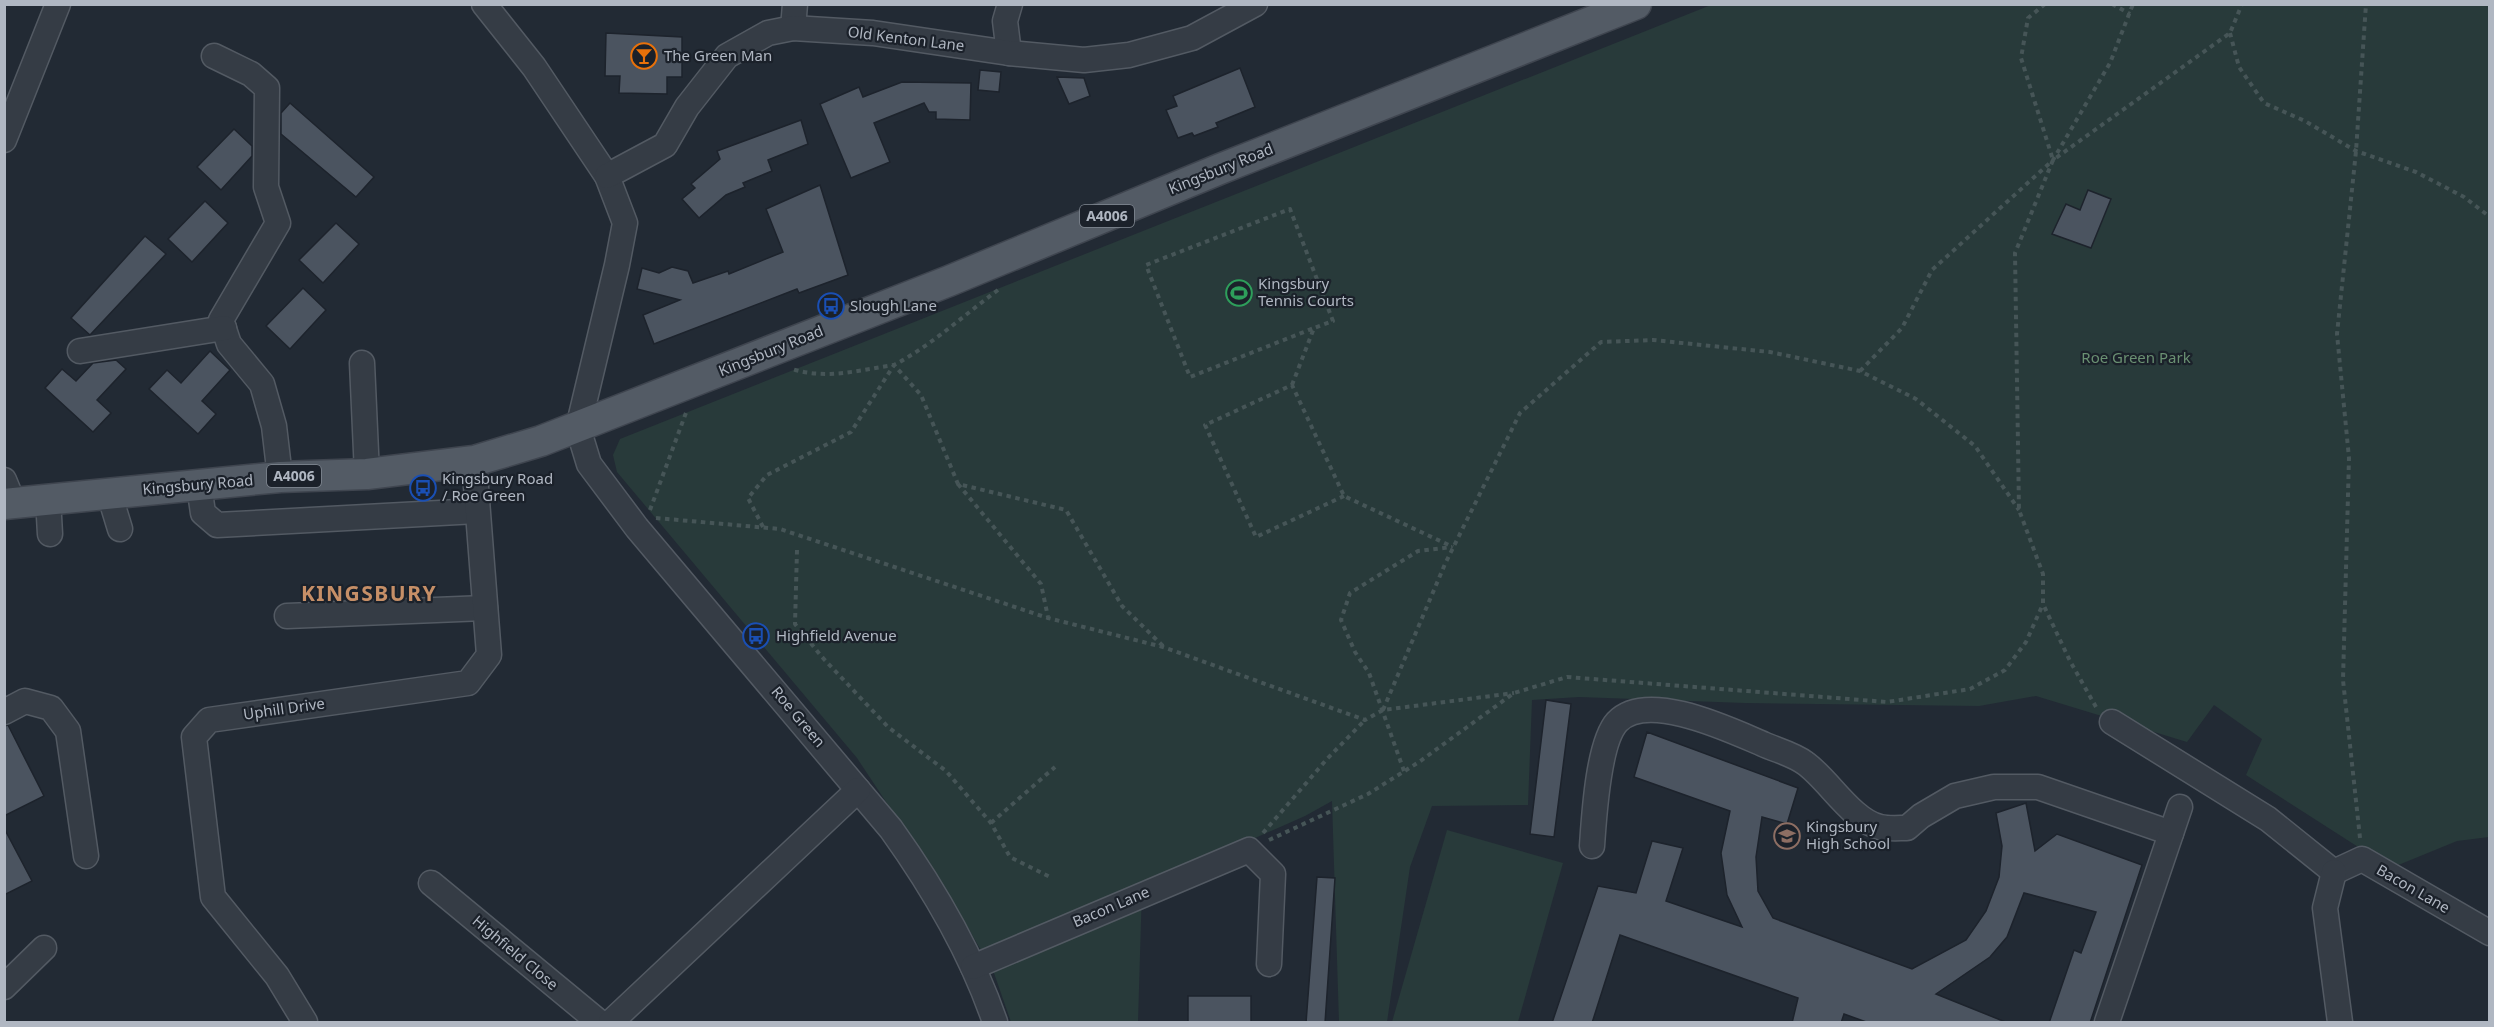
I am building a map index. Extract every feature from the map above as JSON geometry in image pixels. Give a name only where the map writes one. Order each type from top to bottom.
[{"type":"main road","name":"Kingsbury Road","points":[[7,495],[48,499],[280,477],[367,474],[474,461],[578,428],[1636,4]]},
{"type":"street","points":[[4,140],[58,4]]},
{"type":"street","points":[[484,4],[534,67],[607,176],[625,223],[578,428]]},
{"type":"street","points":[[1009,53],[1005,21],[1010,4]]},
{"type":"street","name":"Old Kenton Lane","points":[[607,176],[665,145],[687,107],[727,56],[794,16],[873,33],[1009,53],[1083,60],[1129,55],[1192,38],[1255,4]]},
{"type":"street","points":[[214,56],[252,74],[267,88],[266,187],[278,223],[221,320],[229,344],[262,384],[274,426],[280,477]]},
{"type":"street","points":[[80,351],[224,328]]},
{"type":"street","points":[[362,363],[367,474]]},
{"type":"street","name":"Roe Green","points":[[578,428],[590,464],[617,502],[858,790],[917,866],[949,916],[973,967],[995,1023]]},
{"type":"street","name":"Uphill Drive","points":[[305,1023],[277,976],[213,897],[194,737],[209,720],[468,683],[489,655],[474,461]]},
{"type":"street","points":[[199,484],[203,513],[217,525],[477,511]]},
{"type":"street","points":[[109,493],[120,529]]},
{"type":"street","points":[[48,499],[50,534]]},
{"type":"street","points":[[287,616],[485,608]]},
{"type":"street","points":[[4,712],[25,701],[51,708],[68,731],[86,856]]},
{"type":"street","points":[[1592,846],[1596,801],[1608,739],[1616,724],[1627,714],[1657,710],[1712,723],[1802,761],[1864,820],[1880,827],[1907,828],[1921,816],[1955,796],[1994,787],[2038,787],[2171,833]]},
{"type":"street","points":[[2112,722],[2268,819],[2334,872],[2325,908],[2340,1023]]},
{"type":"street","points":[[611,1023],[858,790]]},
{"type":"street","points":[[2107,1023],[2180,807]]},
{"type":"street","points":[[1249,850],[1273,874],[1269,964]]},
{"type":"street","name":"Bacon Lane","points":[[973,967],[1053,931],[1249,850]]},
{"type":"street","name":"Bacon Lane","points":[[2334,872],[2362,859],[2490,933]]},
{"type":"street","name":"Highfield Close","points":[[431,883],[599,1023]]},
{"type":"street","points":[[4,987],[44,948]]},
{"type":"path","points":[[2045,4],[2028,18],[2021,58],[2053,160]]},
{"type":"path","points":[[2112,4],[2130,14]]},
{"type":"path","points":[[2019,510],[2015,253],[2053,160],[2110,63],[2133,4]]},
{"type":"path","points":[[1860,371],[1902,328],[1932,270],[2053,160],[2230,33],[2242,4]]},
{"type":"path","points":[[2362,859],[2343,680],[2349,458],[2337,334],[2356,151],[2366,4]]},
{"type":"path","points":[[2230,33],[2239,67],[2264,103],[2305,121],[2356,151],[2416,172],[2464,197],[2490,217]]},
{"type":"path","points":[[1314,328],[1190,377],[1146,265],[1290,209],[1334,321],[1314,328],[1292,385],[1205,425],[1256,537],[1344,496]]},
{"type":"path","points":[[789,368],[811,375],[838,374],[894,365],[920,351],[1000,288]]},
{"type":"path","points":[[1383,710],[1453,547],[1520,413],[1601,342],[1653,340],[1770,352],[1860,371],[1916,399],[1975,446],[2019,510],[2043,574],[2043,604],[2096,709],[2112,722]]},
{"type":"path","points":[[894,365],[921,395],[958,484],[1041,584],[1048,618]]},
{"type":"path","points":[[763,527],[748,498],[767,476],[851,432],[894,365]]},
{"type":"path","points":[[1292,385],[1344,496],[1453,547]]},
{"type":"path","points":[[688,407],[648,518],[780,529],[1048,618],[1163,647],[1365,720]]},
{"type":"path","points":[[958,484],[1066,510],[1122,606],[1163,647]]},
{"type":"path","points":[[1404,771],[1369,673],[1355,652],[1341,620],[1350,592],[1418,550],[1453,547]]},
{"type":"path","points":[[797,550],[795,624],[822,657],[888,727],[946,771],[991,823],[1010,857],[1052,879]]},
{"type":"path","points":[[1249,850],[1327,759],[1365,720],[1383,710],[1514,693]]},
{"type":"path","points":[[991,823],[1055,767]]},
{"type":"green space","name":"Roe Green Park","points":[[1711,5],[2489,5],[2489,837],[2457,841],[2391,868],[2246,775],[2262,739],[2214,705],[2187,742],[2036,696],[1979,706],[1745,703],[1579,697],[1532,700],[1528,805],[1432,806],[1410,867],[1387,1022],[1339,1022],[1332,801],[1305,816],[1142,888],[1138,1022],[1011,1022],[994,973],[959,912],[857,758],[617,472],[613,455],[620,439]]},
{"type":"green space","points":[[1447,830],[1563,863],[1518,1022],[1392,1022]]},
{"type":"building","name":"The Green Man","points":[[606,33],[682,37],[682,77],[667,77],[667,94],[619,93],[620,76],[605,76]]},
{"type":"building","points":[[1240,68],[1255,107],[1216,123],[1218,127],[1194,136],[1192,133],[1178,138],[1166,110],[1177,106],[1173,96]]},
{"type":"building","points":[[980,70],[1001,72],[999,92],[978,90]]},
{"type":"building","points":[[1057,77],[1084,78],[1090,96],[1069,104]]},
{"type":"building","points":[[902,82],[971,83],[970,120],[936,119],[936,112],[929,112],[924,103],[874,123],[890,162],[851,178],[820,104],[859,87],[863,97]]},
{"type":"building","points":[[290,103],[374,177],[356,197],[281,134],[281,113]]},
{"type":"building","points":[[801,120],[808,144],[768,160],[772,171],[743,183],[745,187],[726,195],[699,218],[682,199],[695,188],[691,184],[720,159],[717,151]]},
{"type":"building","points":[[234,129],[252,146],[252,156],[221,190],[197,167]]},
{"type":"building","points":[[820,185],[848,275],[799,293],[797,289],[654,344],[643,315],[680,300],[637,289],[642,268],[659,273],[672,267],[688,271],[693,283],[728,271],[729,274],[783,252],[766,209]]},
{"type":"building","points":[[2088,190],[2111,199],[2091,248],[2052,234],[2066,204],[2080,210]]},
{"type":"building","points":[[205,201],[228,223],[192,262],[168,239]]},
{"type":"building","points":[[336,223],[359,244],[323,283],[299,260]]},
{"type":"building","points":[[145,236],[166,254],[90,335],[71,318]]},
{"type":"building","points":[[303,288],[326,310],[290,349],[266,326]]},
{"type":"building","points":[[210,351],[230,370],[202,401],[216,414],[198,434],[149,389],[167,370],[181,383]]},
{"type":"building","points":[[116,360],[126,369],[97,400],[111,413],[93,432],[45,388],[62,369],[76,381],[93,363]]},
{"type":"building","points":[[1546,700],[1571,704],[1554,837],[1530,834]]},
{"type":"building","points":[[8,725],[44,796],[4,816],[4,726]]},
{"type":"building","points":[[1647,732],[1798,788],[1787,824],[1762,817],[1756,857],[1758,891],[1773,918],[1912,969],[1966,940],[1986,911],[1999,877],[2002,846],[1996,813],[2026,803],[2035,851],[2057,834],[2142,865],[2090,1023],[2049,1023],[2074,950],[2081,953],[2096,912],[2024,893],[2007,937],[1990,957],[1936,994],[2008,1023],[1869,1023],[1844,1014],[1841,1023],[1792,1023],[1798,998],[1620,935],[1592,1023],[1552,1023],[1598,886],[1636,893],[1652,841],[1683,848],[1666,901],[1742,927],[1727,895],[1721,853],[1730,811],[1634,777]]},
{"type":"building","points":[[4,828],[32,881],[4,895]]},
{"type":"building","points":[[1317,877],[1335,878],[1325,1023],[1306,1023]]},
{"type":"building","points":[[1188,996],[1251,996],[1251,1023],[1188,1023]]},
{"type":"place","name":"The Green Man","points":[[644,56]]},
{"type":"place","name":"Kingsbury Tennis Courts","points":[[1239,293]]},
{"type":"place","name":"Slough Lane","points":[[831,306]]},
{"type":"place","name":"Kingsbury Road / Roe Green","points":[[423,488]]},
{"type":"place","name":"Highfield Avenue","points":[[756,636]]},
{"type":"place","name":"Kingsbury High School","points":[[1787,836]]},
{"type":"district","name":"KINGSBURY","points":[[369,594]]}]
